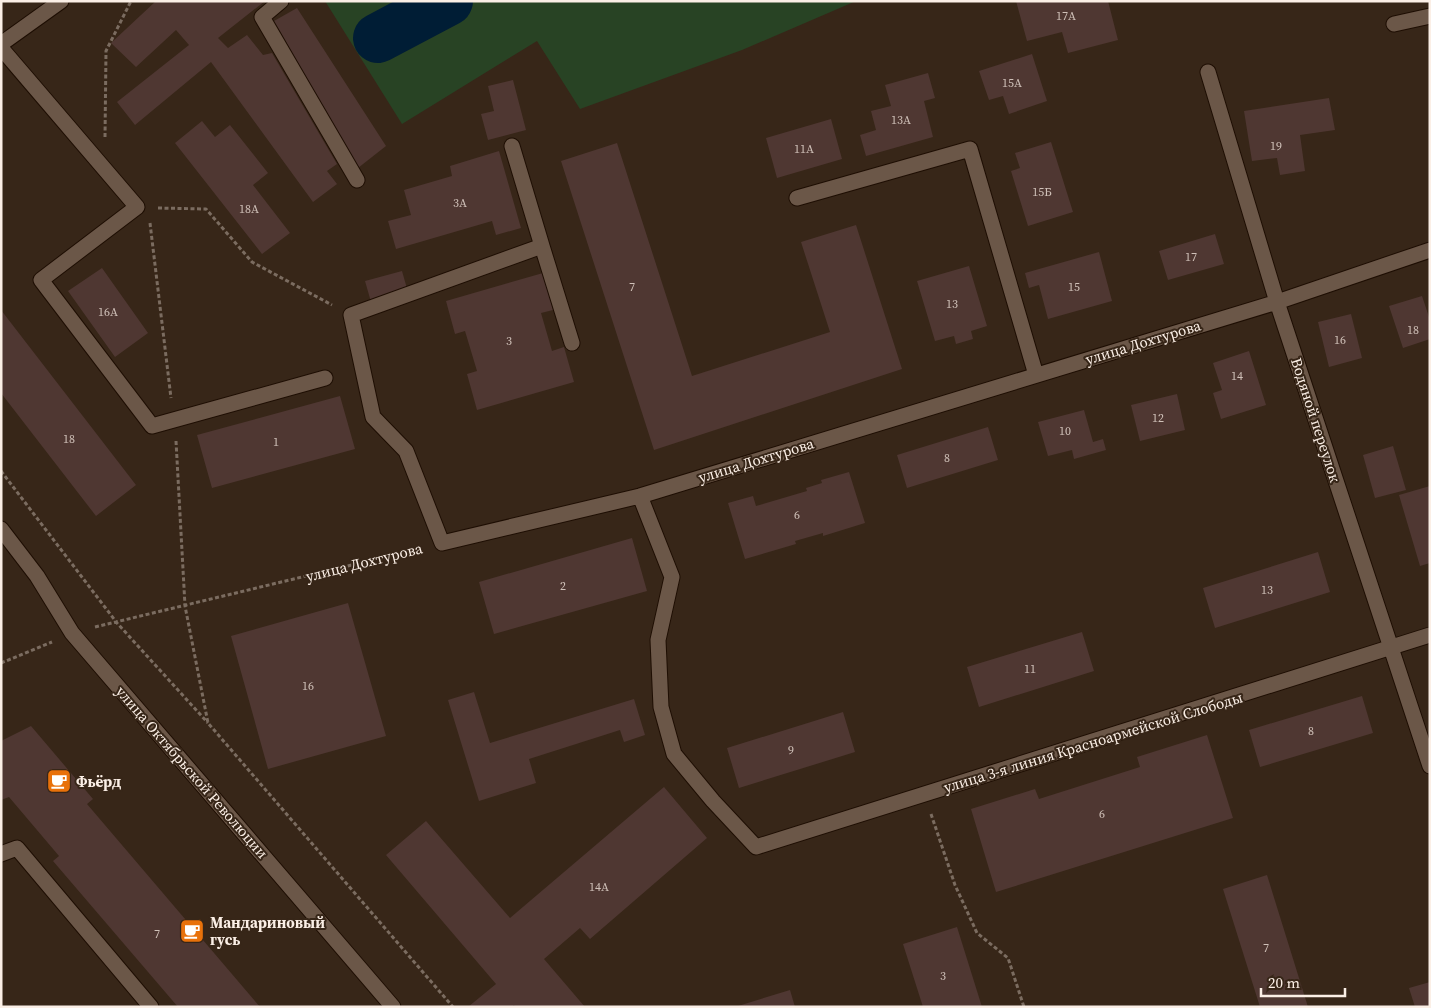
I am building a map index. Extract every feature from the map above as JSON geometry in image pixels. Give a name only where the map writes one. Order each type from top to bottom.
[{"type":"street","points":[[1,44],[61,1]]},
{"type":"street","points":[[281,1],[262,17],[356,180]]},
{"type":"street","points":[[1394,24],[1430,16]]},
{"type":"street","points":[[1,48],[137,207],[41,280],[152,426],[324,378]]},
{"type":"street","name":"Водяной переулок","points":[[1208,72],[1277,302],[1430,766]]},
{"type":"street","points":[[512,146],[572,343]]},
{"type":"street","points":[[797,198],[970,149],[1036,375]]},
{"type":"street","points":[[442,543],[406,451],[373,417],[350,315],[542,246]]},
{"type":"street","name":"улица Дохтурова","points":[[442,543],[640,496],[1277,302],[1430,250]]},
{"type":"street","name":"улица 3-я линия Красноармейской Слободы","points":[[640,496],[672,577],[658,640],[660,707],[674,754],[713,801],[756,847],[1430,635]]},
{"type":"street","name":"улица Октябрьской Революции","points":[[1,529],[37,576],[72,633],[394,1007]]},
{"type":"street","points":[[1,854],[17,848],[152,1007]]},
{"type":"path","points":[[105,140],[106,51],[131,1]]},
{"type":"path","points":[[137,207],[206,209],[252,262],[350,315]]},
{"type":"path","points":[[137,207],[151,224],[174,420],[185,606],[208,723]]},
{"type":"path","points":[[1,471],[117,622],[208,723],[453,1007]]},
{"type":"path","name":"улица Дохтурова","points":[[1,663],[72,633],[442,543]]},
{"type":"path","points":[[925,795],[955,885],[977,933],[1008,958],[1024,1007]]},
{"type":"green space","points":[[325,1],[856,1],[742,50],[580,109],[537,41],[402,124]]},
{"type":"building","points":[[156,1],[265,1],[218,38],[228,48],[247,35],[263,55],[272,53],[337,164],[327,171],[337,184],[313,202],[211,62],[135,125],[117,102],[189,45],[176,30],[136,67],[111,43]]},
{"type":"building","points":[[1016,1],[1108,1],[1118,40],[1068,53],[1062,32],[1027,41]]},
{"type":"building","points":[[297,8],[386,146],[358,168],[274,21]]},
{"type":"building","points":[[1032,54],[1047,101],[1009,114],[1003,96],[989,100],[979,71]]},
{"type":"building","points":[[928,73],[935,98],[924,101],[933,137],[866,156],[860,135],[876,130],[871,111],[891,106],[885,85]]},
{"type":"building","points":[[513,80],[526,130],[488,140],[481,114],[494,111],[488,86]]},
{"type":"building","points":[[1329,98],[1335,130],[1300,135],[1305,171],[1280,175],[1277,158],[1252,161],[1244,111]]},
{"type":"building","points":[[831,119],[842,159],[777,178],[766,138]]},
{"type":"building","points":[[202,121],[215,137],[230,125],[268,173],[253,185],[290,233],[262,254],[175,143]]},
{"type":"building","points":[[1051,142],[1073,212],[1028,226],[1011,171],[1020,168],[1015,153]]},
{"type":"building","points":[[617,143],[692,376],[830,332],[801,242],[856,225],[902,369],[654,450],[561,161]]},
{"type":"building","points":[[499,151],[521,228],[496,235],[492,221],[396,249],[388,221],[411,215],[404,190],[452,176],[450,166]]},
{"type":"building","points":[[1215,234],[1224,264],[1168,280],[1159,251]]},
{"type":"building","points":[[1099,252],[1112,301],[1048,319],[1039,285],[1029,288],[1025,273]]},
{"type":"building","points":[[969,266],[987,326],[971,331],[973,339],[956,344],[954,336],[935,341],[917,281]]},
{"type":"building","points":[[102,268],[148,333],[115,357],[68,291]]},
{"type":"building","points":[[402,271],[408,292],[371,302],[365,281]]},
{"type":"building","points":[[543,273],[553,310],[541,313],[552,351],[564,347],[574,382],[477,410],[467,374],[477,371],[465,331],[455,334],[446,301]]},
{"type":"building","points":[[1422,296],[1430,320],[1430,339],[1403,348],[1389,306]]},
{"type":"building","points":[[1,310],[136,485],[96,516],[1,393]]},
{"type":"building","points":[[1351,314],[1362,358],[1329,367],[1318,322]]},
{"type":"building","points":[[1249,351],[1266,405],[1221,419],[1213,393],[1222,390],[1213,363]]},
{"type":"building","points":[[1177,394],[1185,430],[1140,441],[1131,405]]},
{"type":"building","points":[[340,396],[355,449],[212,488],[197,435]]},
{"type":"building","points":[[1084,410],[1093,442],[1103,439],[1106,450],[1074,459],[1072,450],[1048,456],[1038,422]]},
{"type":"building","points":[[988,427],[998,460],[907,488],[897,455]]},
{"type":"building","points":[[1393,446],[1406,490],[1375,498],[1363,455]]},
{"type":"building","points":[[849,472],[865,523],[823,536],[823,533],[795,541],[796,544],[745,559],[728,503],[753,496],[756,506],[807,491],[806,488],[822,483],[821,480]]},
{"type":"building","points":[[1430,486],[1430,563],[1420,566],[1399,495]]},
{"type":"building","points":[[632,538],[647,591],[494,634],[479,582]]},
{"type":"building","points":[[1318,552],[1330,592],[1215,628],[1203,588]]},
{"type":"building","points":[[348,603],[386,736],[268,769],[231,636]]},
{"type":"building","points":[[1082,632],[1094,671],[979,707],[967,667]]},
{"type":"building","points":[[474,692],[490,743],[634,699],[645,735],[624,742],[620,730],[529,759],[536,783],[479,801],[448,700]]},
{"type":"building","points":[[1362,696],[1373,733],[1260,767],[1249,730]]},
{"type":"building","points":[[843,712],[855,752],[739,788],[727,748]]},
{"type":"building","points":[[31,726],[93,799],[87,804],[260,1007],[178,1007],[53,861],[59,856],[9,797],[1,800],[1,741]]},
{"type":"building","points":[[1207,735],[1233,818],[996,892],[971,809],[1035,789],[1039,799],[1140,767],[1137,757]]},
{"type":"building","points":[[664,787],[707,838],[590,939],[580,928],[544,959],[585,1007],[515,1007],[514,1005],[512,1007],[468,1007],[496,984],[386,855],[426,821],[510,918]]},
{"type":"building","points":[[1267,875],[1308,1007],[1260,1007],[1223,889]]},
{"type":"building","points":[[957,927],[982,1007],[923,1007],[903,944]]},
{"type":"building","points":[[1430,982],[1430,1007],[1415,1007],[1409,988]]},
{"type":"building","points":[[790,990],[795,1007],[738,1007],[738,1006]]},
{"type":"waterway","points":[[378,38],[448,1]]},
{"type":"place","name":"Фьёрд","points":[[59,781]]},
{"type":"place","name":"Мандариновый гусь","points":[[192,931]]}]
